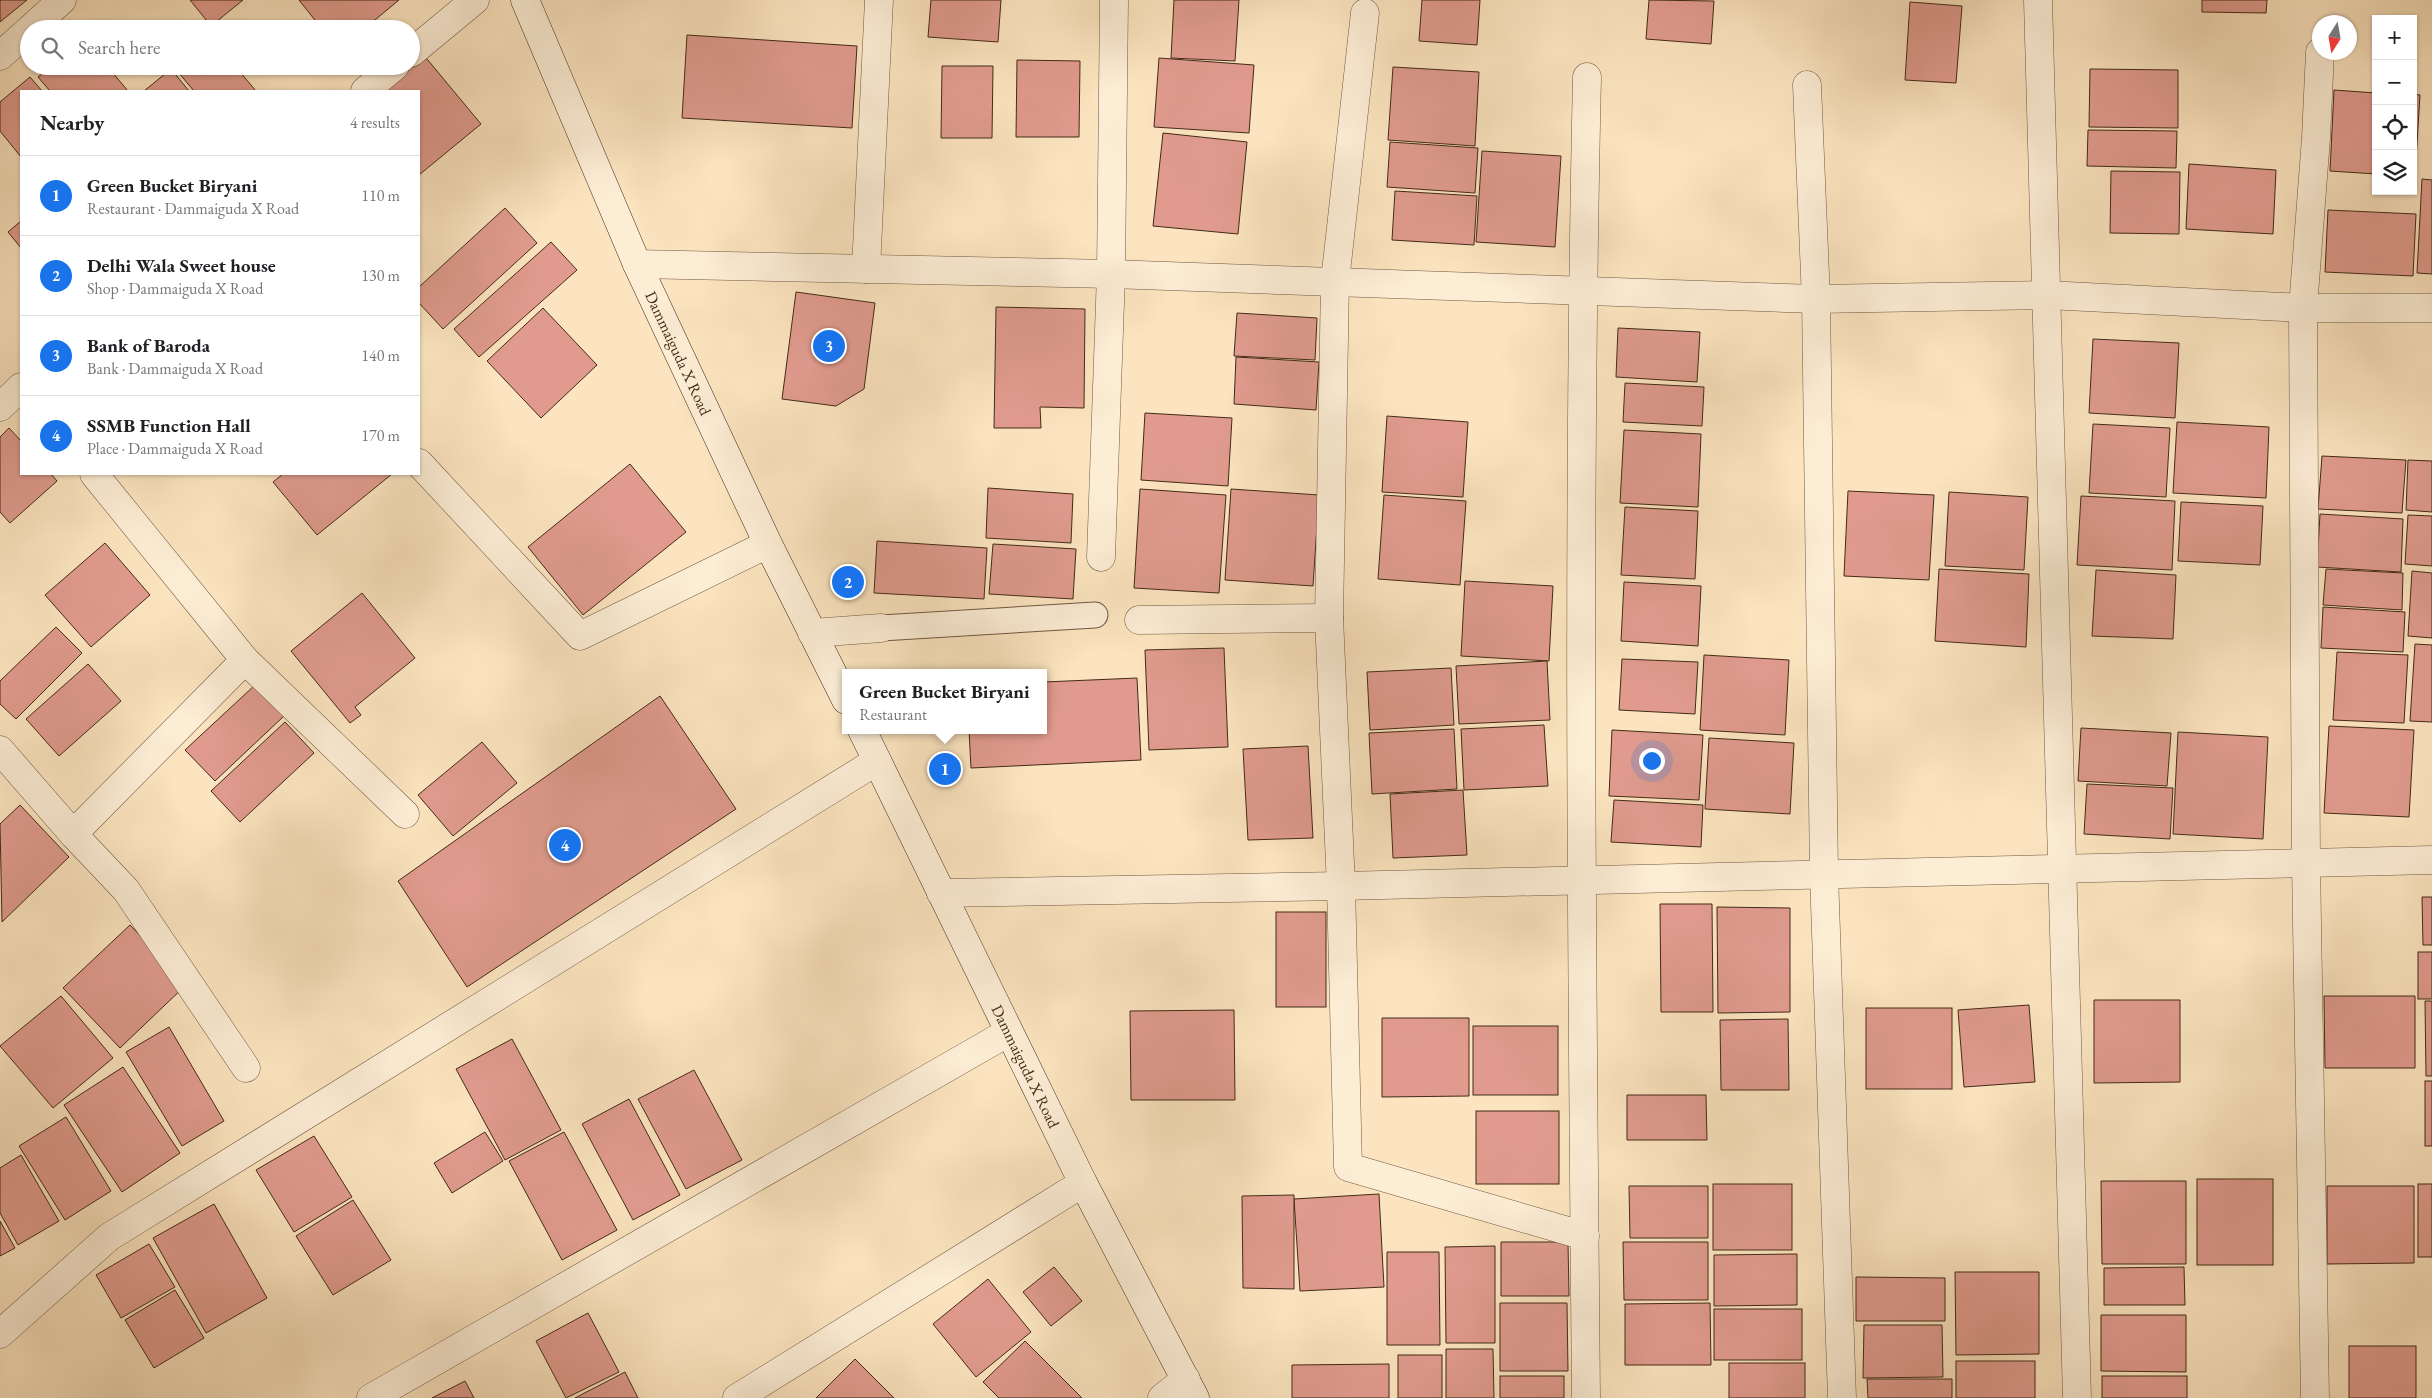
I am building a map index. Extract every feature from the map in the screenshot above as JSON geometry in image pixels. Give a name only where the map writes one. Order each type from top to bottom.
[{"type":"street","points":[[39,20],[62,0]]},
{"type":"street","points":[[420,46],[475,0]]},
{"type":"street","name":"Dammaiguda X Road","points":[[525,0],[637,264],[768,544],[842,692]]},
{"type":"street","points":[[866,269],[879,0]]},
{"type":"street","points":[[1102,557],[1111,274],[1114,0]]},
{"type":"street","points":[[2038,0],[2077,1398]]},
{"type":"street","points":[[1365,13],[1335,281],[1329,618],[1341,886],[1348,1167],[1584,1236]]},
{"type":"street","points":[[0,56],[20,37]]},
{"type":"street","points":[[2315,1398],[2306,863],[2303,308],[2316,138],[2320,60]]},
{"type":"street","points":[[366,90],[384,75]]},
{"type":"street","points":[[1586,1398],[1582,880],[1582,289],[1587,77]]},
{"type":"street","points":[[1807,85],[1816,299],[1824,874],[1842,1398]]},
{"type":"street","points":[[637,264],[1111,274],[1582,289],[1816,299],[2047,295],[2303,308],[2432,308]]},
{"type":"street","points":[[0,407],[20,388]]},
{"type":"street","points":[[420,465],[580,636],[768,544]]},
{"type":"street","points":[[95,475],[245,660],[405,814]]},
{"type":"street","points":[[1139,620],[1329,618]]},
{"type":"street","points":[[812,633],[881,628]]},
{"type":"street","points":[[73,834],[245,660]]},
{"type":"street","name":"Dammaiguda X Road","points":[[864,734],[1083,1183],[1191,1388]]},
{"type":"street","points":[[0,750],[73,834],[126,890],[246,1068]]},
{"type":"street","points":[[0,1334],[110,1237],[877,761]]},
{"type":"street","points":[[941,893],[1341,886],[2432,860]]},
{"type":"street","points":[[371,1398],[1009,1032]]},
{"type":"street","points":[[736,1398],[1083,1183]]},
{"type":"street","points":[[1162,1398],[1191,1388]]},
{"type":"lane","points":[[881,628],[1095,615]]},
{"type":"building","points":[[0,0],[27,0],[0,22]]},
{"type":"building","points":[[190,0],[243,0],[218,20],[206,20]]},
{"type":"building","points":[[299,0],[399,0],[375,20],[315,20]]},
{"type":"building","points":[[931,0],[1001,0],[998,42],[928,37]]},
{"type":"building","points":[[1174,0],[1239,0],[1235,61],[1171,58]]},
{"type":"building","points":[[1422,0],[1480,0],[1477,45],[1419,41]]},
{"type":"building","points":[[1649,0],[1714,1],[1711,44],[1646,39]]},
{"type":"building","points":[[2202,0],[2267,0],[2266,13],[2202,12]]},
{"type":"building","points":[[1910,2],[1962,6],[1956,83],[1905,80]]},
{"type":"building","points":[[687,35],[857,46],[852,128],[682,118]]},
{"type":"building","points":[[422,53],[481,124],[420,174],[420,90],[376,90],[394,75],[420,75],[420,55]]},
{"type":"building","points":[[1159,58],[1254,65],[1249,133],[1154,127]]},
{"type":"building","points":[[1017,60],[1080,61],[1079,137],[1016,137]]},
{"type":"building","points":[[942,66],[993,66],[992,138],[941,138]]},
{"type":"building","points":[[1393,67],[1479,72],[1475,146],[1388,140]]},
{"type":"building","points":[[2090,69],[2178,70],[2178,128],[2089,127]]},
{"type":"building","points":[[41,75],[115,75],[127,90],[49,90],[38,77]]},
{"type":"building","points":[[164,75],[176,75],[188,90],[145,90]]},
{"type":"building","points":[[181,75],[243,75],[255,90],[193,90]]},
{"type":"building","points":[[30,77],[41,90],[20,90],[20,156],[0,131],[0,102]]},
{"type":"building","points":[[2334,90],[2372,93],[2372,174],[2330,171]]},
{"type":"building","points":[[2417,95],[2420,95],[2417,144]]},
{"type":"building","points":[[2088,130],[2177,131],[2176,168],[2087,166]]},
{"type":"building","points":[[1163,133],[1247,142],[1238,234],[1153,226]]},
{"type":"building","points":[[1390,142],[1478,148],[1475,193],[1387,187]]},
{"type":"building","points":[[1482,151],[1561,156],[1555,247],[1476,242]]},
{"type":"building","points":[[2189,164],[2276,170],[2273,234],[2186,229]]},
{"type":"building","points":[[2111,171],[2180,172],[2179,234],[2110,233]]},
{"type":"building","points":[[2422,179],[2432,180],[2432,274],[2417,273]]},
{"type":"building","points":[[1395,191],[1477,196],[1474,245],[1392,240]]},
{"type":"building","points":[[505,208],[537,243],[443,329],[420,304],[420,286]]},
{"type":"building","points":[[2328,210],[2416,214],[2413,276],[2325,272]]},
{"type":"building","points":[[20,222],[20,247],[8,232]]},
{"type":"building","points":[[551,242],[577,270],[479,357],[454,329]]},
{"type":"building","points":[[796,292],[875,303],[864,389],[836,406],[782,399]]},
{"type":"building","points":[[996,307],[1085,309],[1084,408],[1040,407],[1041,428],[994,428]]},
{"type":"building","points":[[543,308],[597,365],[541,418],[487,361]]},
{"type":"building","points":[[1237,313],[1317,318],[1315,360],[1234,356]]},
{"type":"building","points":[[1618,328],[1700,332],[1697,382],[1616,377]]},
{"type":"building","points":[[2093,339],[2179,343],[2175,418],[2089,413]]},
{"type":"building","points":[[1236,357],[1319,362],[1316,410],[1234,404]]},
{"type":"building","points":[[1625,383],[1704,387],[1702,426],[1623,422]]},
{"type":"building","points":[[1145,413],[1232,418],[1228,486],[1141,480]]},
{"type":"building","points":[[1387,416],[1468,422],[1463,497],[1382,492]]},
{"type":"building","points":[[2177,422],[2269,427],[2266,498],[2173,493]]},
{"type":"building","points":[[2093,424],[2170,428],[2166,497],[2089,493]]},
{"type":"building","points":[[9,428],[20,440],[20,475],[52,475],[57,481],[10,523],[0,512],[0,437]]},
{"type":"building","points":[[1624,430],[1701,434],[1698,507],[1620,503]]},
{"type":"building","points":[[2322,456],[2406,460],[2402,513],[2318,509]]},
{"type":"building","points":[[2408,460],[2432,461],[2432,512],[2406,510]]},
{"type":"building","points":[[630,464],[686,532],[583,615],[528,547]]},
{"type":"building","points":[[282,475],[391,475],[317,535],[273,482]]},
{"type":"building","points":[[988,488],[1073,494],[1071,543],[986,538]]},
{"type":"building","points":[[1140,489],[1226,495],[1219,593],[1134,588]]},
{"type":"building","points":[[1231,489],[1319,495],[1313,586],[1225,580]]},
{"type":"building","points":[[1848,491],[1934,495],[1929,580],[1844,576]]},
{"type":"building","points":[[1949,492],[2028,497],[2024,570],[1945,566]]},
{"type":"building","points":[[1384,495],[1466,501],[1460,585],[1378,579]]},
{"type":"building","points":[[2081,496],[2175,501],[2172,570],[2077,565]]},
{"type":"building","points":[[2181,502],[2263,506],[2260,565],[2178,561]]},
{"type":"building","points":[[1625,507],[1698,511],[1695,579],[1621,575]]},
{"type":"building","points":[[2320,514],[2403,519],[2401,572],[2317,567]]},
{"type":"building","points":[[2408,515],[2432,516],[2432,566],[2405,564]]},
{"type":"building","points":[[877,541],[987,548],[984,599],[874,593]]},
{"type":"building","points":[[105,543],[150,595],[91,647],[45,595]]},
{"type":"building","points":[[993,544],[1076,549],[1073,599],[989,594]]},
{"type":"building","points":[[1939,569],[2029,574],[2026,647],[1935,641]]},
{"type":"building","points":[[2326,569],[2403,573],[2402,610],[2323,605]]},
{"type":"building","points":[[2096,570],[2176,575],[2173,639],[2092,636]]},
{"type":"building","points":[[2412,571],[2432,573],[2432,638],[2408,636]]},
{"type":"building","points":[[1465,581],[1553,586],[1549,661],[1461,656]]},
{"type":"building","points":[[1624,582],[1701,586],[1698,646],[1621,641]]},
{"type":"building","points":[[362,593],[415,658],[355,707],[361,715],[350,723],[291,651]]},
{"type":"building","points":[[2323,607],[2405,612],[2403,652],[2321,648]]},
{"type":"building","points":[[56,627],[82,653],[16,719],[0,704],[0,681]]},
{"type":"building","points":[[2415,644],[2432,645],[2432,722],[2410,721]]},
{"type":"building","points":[[1224,648],[1228,747],[1149,750],[1145,650]]},
{"type":"building","points":[[2337,652],[2408,655],[2404,723],[2333,720]]},
{"type":"building","points":[[1704,655],[1789,660],[1785,735],[1700,730]]},
{"type":"building","points":[[1622,659],[1698,662],[1695,714],[1619,710]]},
{"type":"building","points":[[1547,661],[1550,720],[1459,724],[1456,666]]},
{"type":"building","points":[[88,664],[121,701],[59,756],[26,719]]},
{"type":"building","points":[[1451,668],[1454,725],[1370,730],[1367,672]]},
{"type":"building","points":[[1137,678],[1141,760],[971,768],[969,734],[1047,734],[1047,682]]},
{"type":"building","points":[[255,685],[284,716],[215,781],[185,750]]},
{"type":"building","points":[[660,696],[736,809],[467,987],[398,881]]},
{"type":"building","points":[[285,722],[314,753],[240,822],[211,791]]},
{"type":"building","points":[[1544,725],[1548,786],[1464,790],[1461,729]]},
{"type":"building","points":[[2329,726],[2414,730],[2409,817],[2324,813]]},
{"type":"building","points":[[2081,728],[2171,733],[2167,786],[2078,781]]},
{"type":"building","points":[[1454,729],[1457,789],[1372,794],[1369,733]]},
{"type":"building","points":[[1612,730],[1703,735],[1699,800],[1609,796]]},
{"type":"building","points":[[2178,732],[2268,737],[2263,839],[2173,834]]},
{"type":"building","points":[[1709,738],[1794,743],[1790,814],[1705,809]]},
{"type":"building","points":[[482,742],[517,783],[453,836],[418,795]]},
{"type":"building","points":[[1308,746],[1313,838],[1248,840],[1243,749]]},
{"type":"building","points":[[2087,784],[2173,788],[2170,839],[2084,834]]},
{"type":"building","points":[[1463,790],[1467,855],[1393,858],[1390,794]]},
{"type":"building","points":[[1614,800],[1703,805],[1701,847],[1611,842]]},
{"type":"building","points":[[20,805],[69,857],[2,922],[0,824]]},
{"type":"building","points":[[2422,897],[2432,897],[2432,945],[2423,945]]},
{"type":"building","points":[[1660,904],[1712,904],[1713,1012],[1661,1012]]},
{"type":"building","points":[[1717,907],[1790,908],[1790,1012],[1718,1013]]},
{"type":"building","points":[[1276,912],[1326,912],[1326,1007],[1276,1007]]},
{"type":"building","points":[[130,925],[187,984],[120,1048],[63,988]]},
{"type":"building","points":[[2418,952],[2432,952],[2432,999],[2418,999]]},
{"type":"building","points":[[61,996],[113,1058],[53,1108],[0,1046]]},
{"type":"building","points":[[2324,996],[2415,996],[2415,1068],[2325,1068]]},
{"type":"building","points":[[2094,1000],[2180,1000],[2180,1082],[2094,1083]]},
{"type":"building","points":[[2425,1001],[2432,1001],[2432,1076],[2426,1076]]},
{"type":"building","points":[[2029,1005],[2035,1082],[1964,1087],[1958,1010]]},
{"type":"building","points":[[1866,1008],[1952,1008],[1952,1089],[1866,1089]]},
{"type":"building","points":[[1234,1010],[1235,1100],[1131,1100],[1130,1011]]},
{"type":"building","points":[[1382,1018],[1469,1018],[1469,1096],[1382,1097]]},
{"type":"building","points":[[1788,1019],[1789,1090],[1721,1090],[1720,1020]]},
{"type":"building","points":[[1473,1026],[1558,1026],[1558,1095],[1473,1095]]},
{"type":"building","points":[[169,1027],[224,1121],[182,1146],[126,1052]]},
{"type":"building","points":[[512,1039],[561,1130],[505,1160],[456,1069]]},
{"type":"building","points":[[123,1067],[180,1153],[122,1192],[64,1105]]},
{"type":"building","points":[[694,1070],[742,1160],[686,1189],[638,1099]]},
{"type":"building","points":[[2425,1081],[2432,1081],[2432,1146],[2425,1146]]},
{"type":"building","points":[[1627,1095],[1706,1095],[1707,1140],[1627,1140]]},
{"type":"building","points":[[629,1099],[680,1195],[633,1220],[582,1124]]},
{"type":"building","points":[[1476,1111],[1559,1111],[1559,1184],[1476,1184]]},
{"type":"building","points":[[66,1117],[111,1191],[65,1220],[19,1146]]},
{"type":"building","points":[[485,1132],[503,1161],[452,1193],[434,1163]]},
{"type":"building","points":[[564,1132],[617,1230],[562,1260],[509,1161]]},
{"type":"building","points":[[314,1136],[352,1197],[294,1232],[256,1170]]},
{"type":"building","points":[[21,1155],[59,1221],[18,1245],[0,1213],[0,1168]]},
{"type":"building","points":[[2197,1179],[2273,1179],[2273,1265],[2197,1265]]},
{"type":"building","points":[[2101,1181],[2186,1181],[2186,1264],[2102,1264]]},
{"type":"building","points":[[1713,1184],[1792,1184],[1792,1250],[1713,1250]]},
{"type":"building","points":[[2418,1184],[2432,1184],[2432,1257],[2418,1257]]},
{"type":"building","points":[[1629,1186],[1708,1186],[1708,1238],[1630,1238]]},
{"type":"building","points":[[2327,1186],[2414,1186],[2414,1263],[2327,1264]]},
{"type":"building","points":[[1379,1194],[1384,1287],[1300,1291],[1294,1199]]},
{"type":"building","points":[[1294,1195],[1294,1289],[1243,1288],[1242,1196]]},
{"type":"building","points":[[353,1200],[391,1260],[333,1295],[296,1236]]},
{"type":"building","points":[[214,1204],[267,1298],[206,1333],[153,1238]]},
{"type":"building","points":[[0,1221],[15,1248],[0,1256]]},
{"type":"building","points":[[1501,1242],[1568,1242],[1569,1296],[1501,1296]]},
{"type":"building","points":[[1623,1242],[1708,1242],[1708,1300],[1624,1300]]},
{"type":"building","points":[[149,1244],[175,1287],[121,1318],[96,1275]]},
{"type":"building","points":[[1495,1246],[1495,1343],[1446,1343],[1445,1247]]},
{"type":"building","points":[[1387,1252],[1439,1252],[1440,1345],[1387,1345]]},
{"type":"building","points":[[1797,1254],[1797,1305],[1714,1306],[1714,1255]]},
{"type":"building","points":[[1054,1267],[1082,1301],[1051,1326],[1023,1292]]},
{"type":"building","points":[[2184,1267],[2185,1305],[2104,1305],[2104,1268]]},
{"type":"building","points":[[1955,1272],[2039,1272],[2039,1354],[1956,1355]]},
{"type":"building","points":[[1856,1277],[1945,1278],[1945,1321],[1856,1321]]},
{"type":"building","points":[[988,1279],[1031,1332],[976,1377],[933,1324]]},
{"type":"building","points":[[175,1290],[204,1338],[154,1368],[125,1320]]},
{"type":"building","points":[[1500,1303],[1567,1303],[1568,1371],[1500,1371]]},
{"type":"building","points":[[1710,1303],[1711,1365],[1625,1365],[1625,1304]]},
{"type":"building","points":[[1714,1309],[1802,1309],[1802,1360],[1714,1360]]},
{"type":"building","points":[[588,1313],[619,1372],[566,1398],[536,1341]]},
{"type":"building","points":[[2101,1315],[2186,1315],[2186,1372],[2101,1371]]},
{"type":"building","points":[[1864,1325],[1942,1325],[1943,1377],[1863,1378]]},
{"type":"building","points":[[1025,1341],[1082,1398],[999,1398],[983,1382]]},
{"type":"building","points":[[2349,1346],[2416,1346],[2416,1398],[2349,1398]]},
{"type":"building","points":[[1446,1349],[1493,1349],[1494,1398],[1446,1398]]},
{"type":"building","points":[[1398,1355],[1442,1355],[1442,1398],[1398,1398]]},
{"type":"building","points":[[855,1359],[894,1398],[816,1398]]},
{"type":"building","points":[[1956,1361],[2035,1361],[2035,1398],[1956,1398]]},
{"type":"building","points":[[1729,1363],[1805,1363],[1805,1398],[1729,1398]]},
{"type":"building","points":[[1389,1364],[1389,1398],[1292,1398],[1292,1365]]},
{"type":"building","points":[[625,1372],[638,1398],[575,1398]]},
{"type":"building","points":[[1500,1376],[1564,1376],[1564,1398],[1500,1398]]},
{"type":"building","points":[[2102,1376],[2187,1376],[2187,1398],[2102,1398]]},
{"type":"building","points":[[1867,1379],[1952,1379],[1952,1398],[1868,1398]]},
{"type":"building","points":[[465,1381],[474,1398],[432,1398]]},
{"type":"place","name":"Bank of Baroda","points":[[829,346]]},
{"type":"place","name":"Delhi Wala Sweet house","points":[[848,582]]},
{"type":"place","name":"Green Bucket Biryani","points":[[945,769]]},
{"type":"place","name":"SSMB Function Hall","points":[[565,845]]}]
